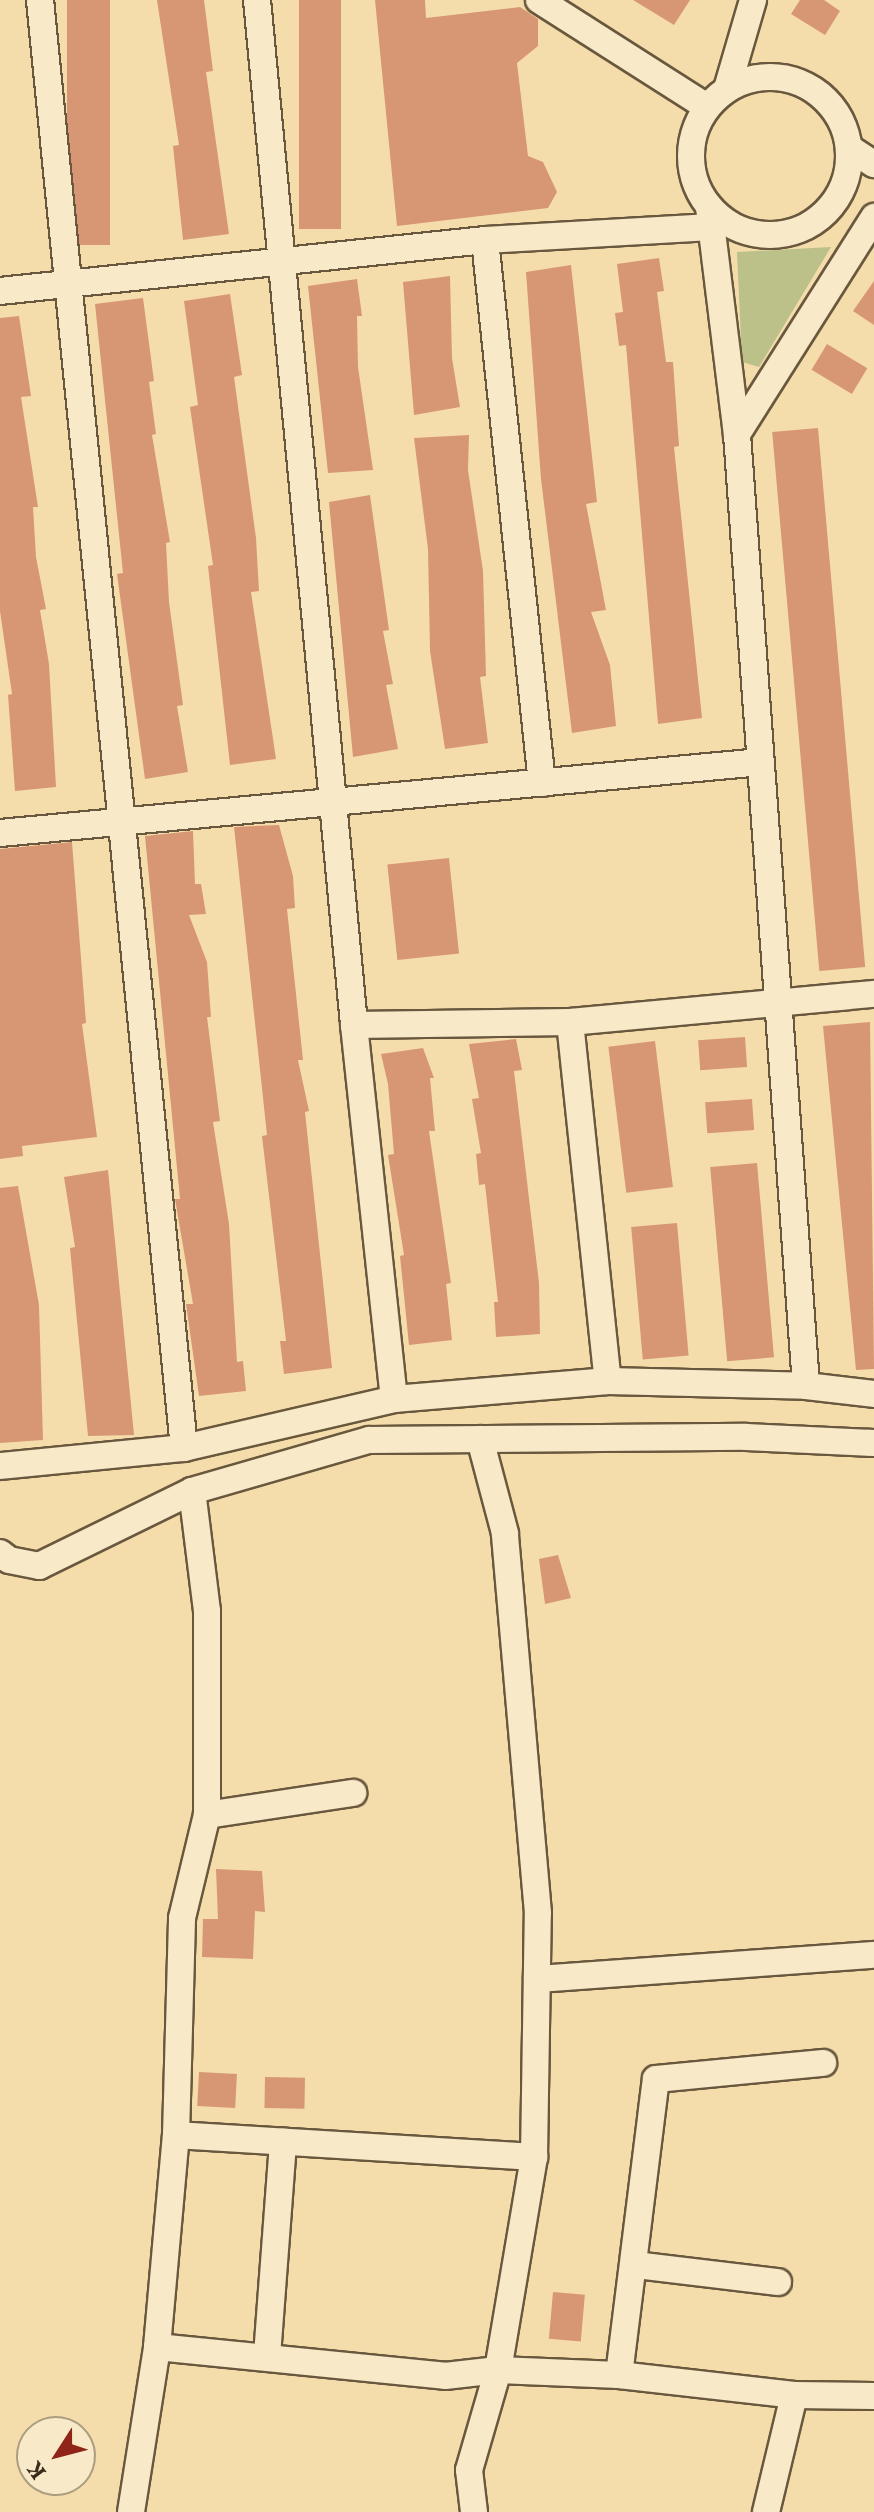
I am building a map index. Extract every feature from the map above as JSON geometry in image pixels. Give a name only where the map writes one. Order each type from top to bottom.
[{"type":"street","points":[[40,0],[184,1448]]},
{"type":"street","points":[[257,0],[336,801],[354,1025],[394,1399]]},
{"type":"street","points":[[539,0],[707,107]]},
{"type":"street","points":[[727,89],[753,0]]},
{"type":"street","points":[[0,291],[710,217],[755,234],[782,235],[807,226],[828,210],[845,182],[849,148],[842,122],[826,100],[805,85],[779,77],[752,79],[727,89],[707,107],[695,131],[691,157],[696,184],[710,217],[737,434],[806,1386]]},
{"type":"street","points":[[849,148],[874,164]]},
{"type":"street","points":[[737,434],[871,230],[828,210]]},
{"type":"street","points":[[485,240],[542,783]]},
{"type":"street","points":[[0,833],[761,762]]},
{"type":"street","points":[[354,1025],[570,1022],[874,994]]},
{"type":"street","points":[[570,1022],[608,1381]]},
{"type":"street","points":[[0,1466],[184,1448],[394,1399],[608,1381],[806,1386],[874,1394]]},
{"type":"street","points":[[0,1553],[9,1560],[39,1566],[192,1491],[369,1440],[746,1437],[874,1443]]},
{"type":"street","points":[[474,2512],[469,2470],[498,2370],[534,2157],[538,1913],[505,1533],[480,1439]]},
{"type":"street","points":[[131,2512],[157,2347],[176,2135],[182,1918],[207,1815],[207,1611],[192,1491]]},
{"type":"street","points":[[207,1815],[353,1793]]},
{"type":"street","points":[[537,1979],[874,1955]]},
{"type":"street","points":[[619,2375],[656,2079],[823,2063]]},
{"type":"street","points":[[176,2135],[534,2157]]},
{"type":"street","points":[[267,2356],[283,2142]]},
{"type":"street","points":[[635,2265],[778,2282]]},
{"type":"street","points":[[157,2347],[445,2376],[498,2370],[619,2375],[794,2395],[874,2396]]},
{"type":"street","points":[[766,2512],[794,2395]]},
{"type":"green space","points":[[831,247],[759,367],[742,362],[737,252]]},
{"type":"building","points":[[67,0],[110,0],[110,245],[67,245]]},
{"type":"building","points":[[157,0],[204,0],[213,71],[206,72],[229,234],[183,240],[173,146],[179,145]]},
{"type":"building","points":[[299,0],[341,0],[341,229],[299,229]]},
{"type":"building","points":[[375,0],[425,0],[426,18],[520,7],[538,19],[538,46],[517,63],[528,156],[543,162],[557,192],[548,208],[397,226]]},
{"type":"building","points":[[633,0],[690,0],[674,25]]},
{"type":"building","points":[[800,0],[824,0],[840,11],[825,35],[791,14]]},
{"type":"building","points":[[659,258],[664,291],[657,292],[666,362],[673,362],[679,446],[674,447],[702,718],[658,724],[626,345],[619,346],[615,313],[623,312],[617,264]]},
{"type":"building","points":[[571,265],[597,502],[586,504],[606,610],[591,612],[610,665],[616,726],[572,733],[541,479],[526,272]]},
{"type":"building","points":[[450,276],[452,358],[460,407],[414,415],[403,282]]},
{"type":"building","points":[[357,279],[362,316],[357,316],[358,367],[373,470],[328,473],[308,286]]},
{"type":"building","points":[[874,281],[874,325],[853,311]]},
{"type":"building","points":[[230,294],[242,375],[234,377],[256,538],[259,591],[251,592],[276,759],[230,765],[208,566],[213,565],[190,407],[198,405],[184,301]]},
{"type":"building","points":[[143,298],[154,381],[149,382],[156,434],[152,435],[170,542],[166,543],[169,602],[183,705],[177,706],[188,772],[145,779],[117,574],[123,573],[95,304]]},
{"type":"building","points":[[19,316],[31,396],[21,397],[38,507],[33,507],[36,557],[46,609],[40,610],[49,664],[56,787],[15,791],[8,695],[12,694],[0,611],[0,318]]},
{"type":"building","points":[[827,344],[867,368],[852,394],[812,370]]},
{"type":"building","points":[[818,428],[865,967],[819,971],[772,432]]},
{"type":"building","points":[[469,435],[468,470],[483,571],[486,676],[480,677],[488,743],[445,749],[430,651],[428,549],[414,438]]},
{"type":"building","points":[[370,495],[389,630],[383,631],[393,684],[386,685],[398,749],[353,757],[329,502]]},
{"type":"building","points":[[279,825],[293,876],[295,908],[287,909],[303,1060],[298,1060],[309,1111],[305,1112],[332,1368],[284,1374],[280,1341],[286,1341],[262,1136],[267,1135],[234,827]]},
{"type":"building","points":[[193,831],[195,884],[201,884],[206,914],[189,915],[207,962],[211,1017],[207,1017],[220,1121],[213,1122],[229,1224],[237,1362],[243,1361],[246,1391],[199,1396],[186,1304],[193,1304],[175,1199],[180,1199],[145,836]]},
{"type":"building","points":[[72,842],[86,1023],[82,1024],[97,1137],[22,1146],[23,1156],[0,1159],[0,849]]},
{"type":"building","points":[[449,858],[459,953],[397,960],[387,864]]},
{"type":"building","points":[[870,1022],[874,1369],[856,1370],[823,1026]]},
{"type":"building","points":[[745,1037],[747,1067],[700,1070],[698,1040]]},
{"type":"building","points":[[516,1039],[522,1070],[514,1071],[539,1283],[540,1334],[496,1337],[494,1302],[498,1302],[485,1184],[479,1185],[476,1154],[481,1153],[472,1099],[479,1098],[469,1044]]},
{"type":"building","points":[[655,1041],[673,1187],[626,1193],[608,1047]]},
{"type":"building","points":[[423,1048],[434,1078],[430,1078],[435,1131],[429,1131],[451,1283],[446,1284],[452,1340],[409,1345],[400,1256],[404,1255],[388,1155],[394,1154],[388,1084],[381,1054]]},
{"type":"building","points":[[752,1099],[754,1130],[707,1133],[705,1102]]},
{"type":"building","points":[[757,1163],[774,1357],[727,1361],[710,1167]]},
{"type":"building","points":[[108,1170],[134,1435],[88,1436],[70,1248],[75,1247],[64,1177]]},
{"type":"building","points":[[18,1186],[39,1305],[43,1440],[0,1443],[0,1188]]},
{"type":"building","points":[[677,1223],[689,1355],[643,1360],[631,1227]]},
{"type":"building","points":[[558,1555],[571,1598],[545,1604],[539,1559]]},
{"type":"building","points":[[216,1869],[262,1871],[265,1912],[255,1911],[253,1959],[202,1957],[203,1919],[218,1919]]},
{"type":"building","points":[[199,2072],[237,2074],[235,2108],[197,2106]]},
{"type":"building","points":[[265,2077],[305,2078],[304,2109],[264,2108]]},
{"type":"building","points":[[553,2292],[585,2295],[581,2342],[549,2339]]}]
